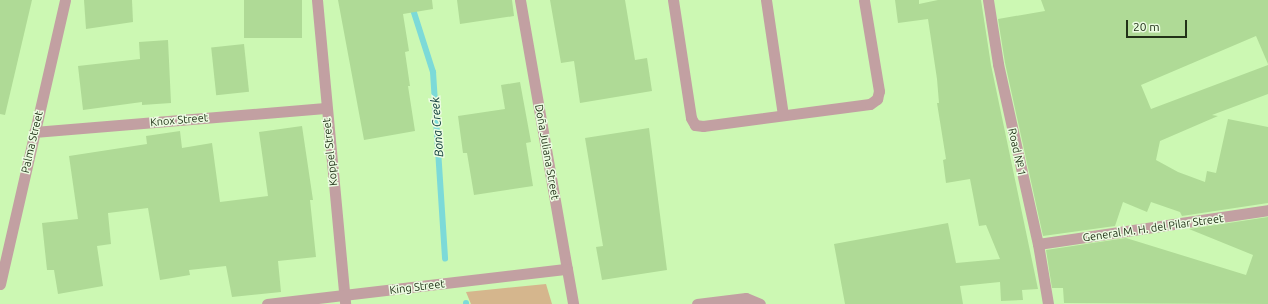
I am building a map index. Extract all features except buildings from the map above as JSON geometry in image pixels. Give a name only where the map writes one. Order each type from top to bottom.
[{"type":"street","name":"Palma Street","points":[[0,284],[65,0]]},
{"type":"street","name":"Koppel Street","points":[[317,0],[325,108],[345,300]]},
{"type":"street","name":"Doña Juliana Street","points":[[520,0],[574,304]]},
{"type":"street","points":[[673,0],[691,118],[695,125],[703,126],[870,104],[877,99],[880,91],[864,0]]},
{"type":"street","points":[[766,0],[783,115]]},
{"type":"street","name":"Road № 1","points":[[988,0],[998,64],[1038,244],[1048,304]]},
{"type":"street","name":"Knox Street","points":[[34,132],[325,108]]},
{"type":"street","name":"General M. H. del Pilar Street","points":[[1038,244],[1268,210]]},
{"type":"street","name":"King Street","points":[[267,304],[345,300],[567,269]]},
{"type":"street","points":[[697,304],[746,298],[760,304]]},
{"type":"shaded area","points":[[546,284],[552,304],[471,304],[466,292]]},
{"type":"waterway","name":"Bona Creek","points":[[410,0],[433,72],[445,259]]}]
